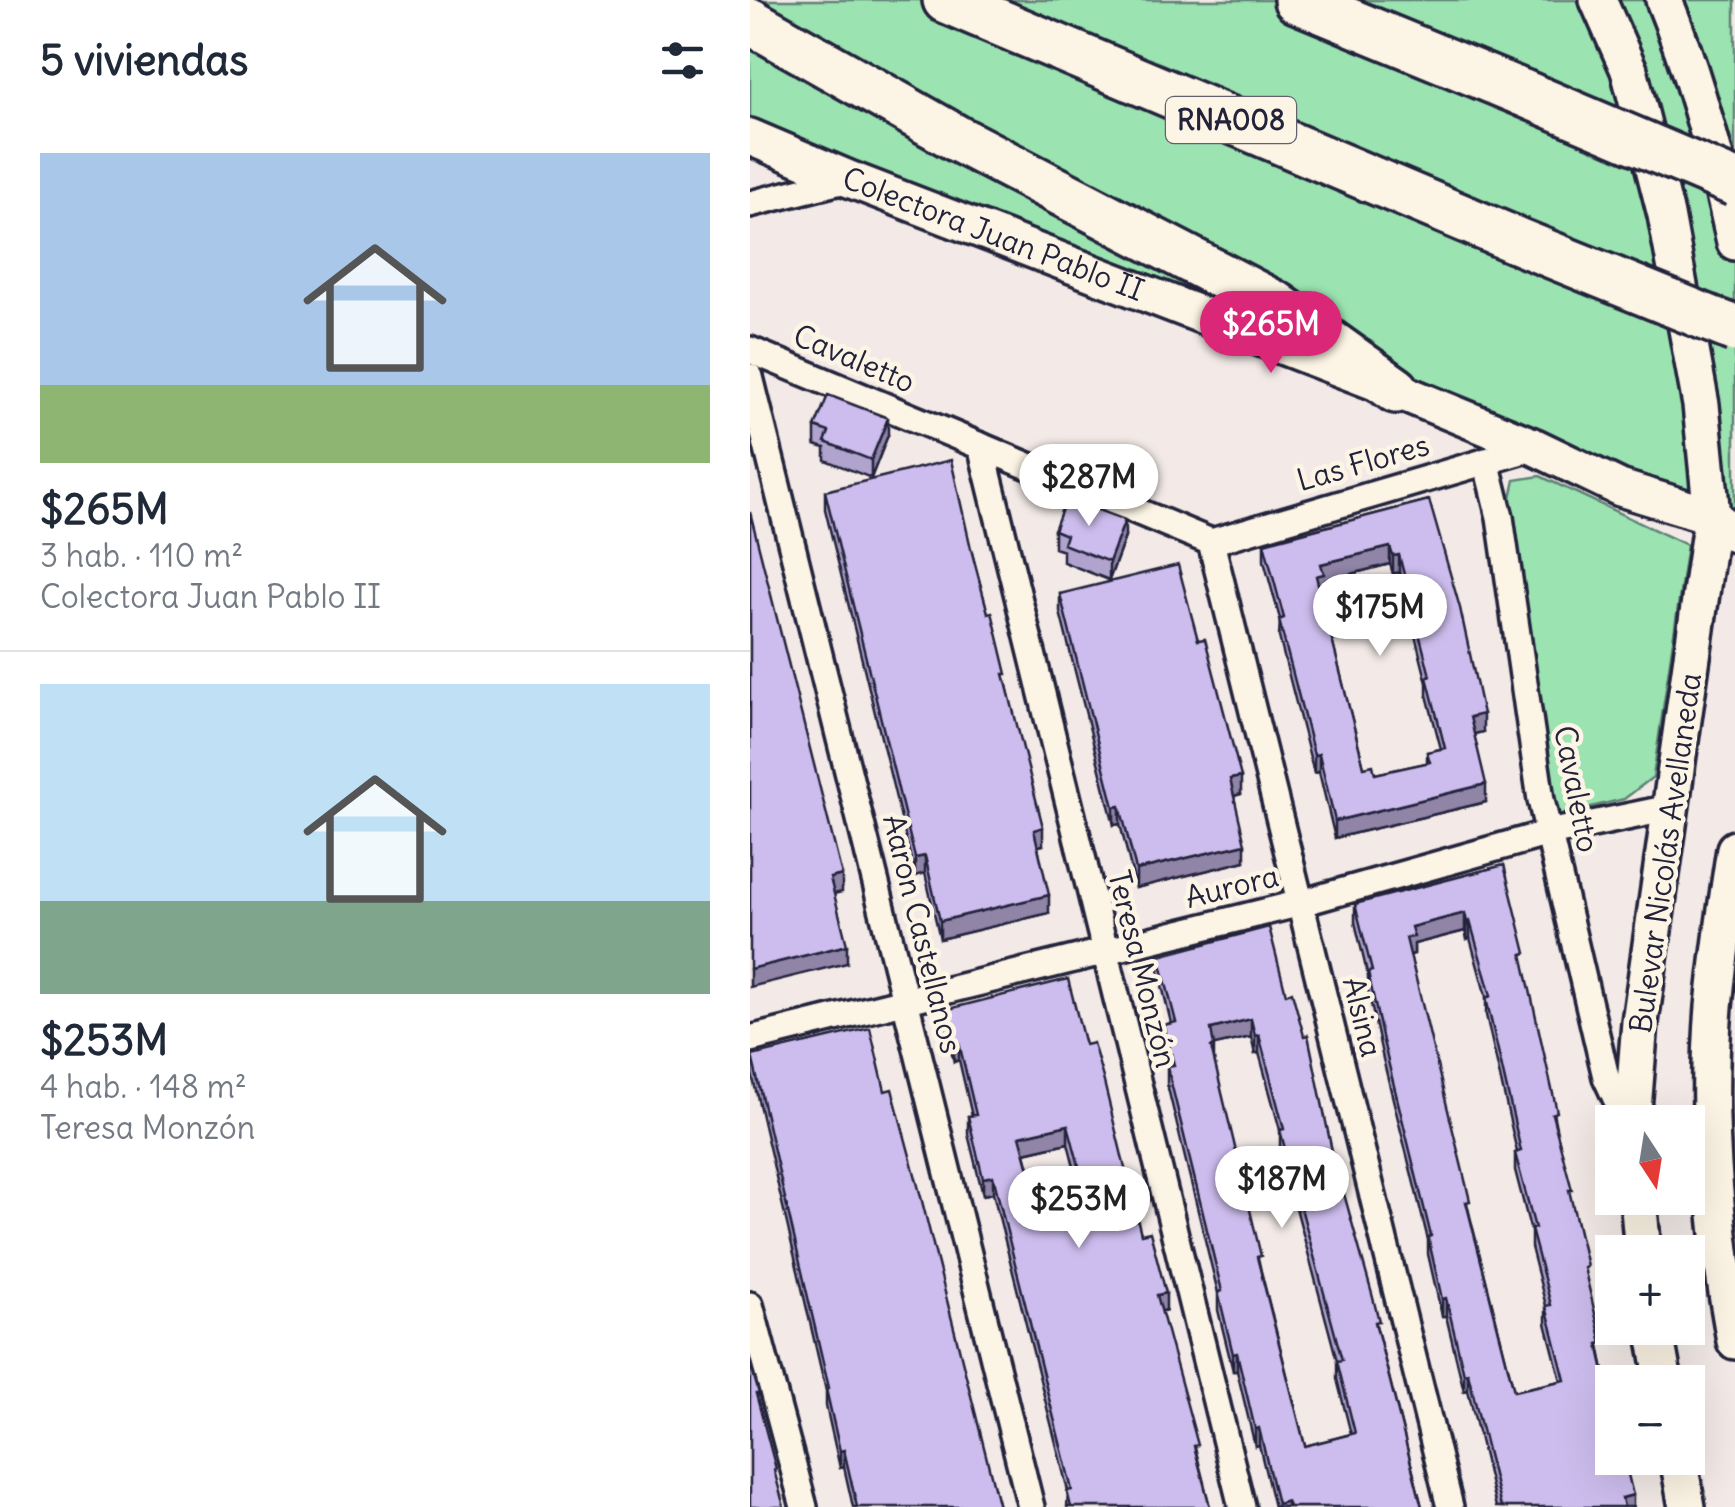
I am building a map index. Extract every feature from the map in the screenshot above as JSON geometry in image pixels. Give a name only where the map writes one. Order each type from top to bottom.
[{"type":"highway","name":"RNA008","points":[[946,0],[1735,329]]},
{"type":"highway","points":[[1297,0],[1735,183]]},
{"type":"highway","points":[[750,21],[958,139],[1277,305],[1396,390]]},
{"type":"main road","name":"Bulevar Nicolás Avellaneda","points":[[1598,0],[1629,70],[1666,215],[1724,525],[1670,808],[1631,1105]]},
{"type":"main road","points":[[1664,0],[1687,55],[1735,242]]},
{"type":"main road","name":"Colectora Juan Pablo II","points":[[750,137],[848,179],[1396,390],[1620,488],[1724,525]]},
{"type":"main road","points":[[1735,848],[1714,1010],[1711,1136],[1722,1270],[1735,1341]]},
{"type":"main road","points":[[1681,1475],[1687,1507]]},
{"type":"street","points":[[750,204],[848,179]]},
{"type":"street","name":"Cavaletto","points":[[750,350],[1210,542]]},
{"type":"street","name":"Aaron Castellanos","points":[[750,377],[1031,1507]]},
{"type":"street","name":"Teresa Monzón","points":[[981,446],[1242,1507]]},
{"type":"street","name":"Las Flores","points":[[1210,542],[1535,448]]},
{"type":"street","name":"Cavaletto","points":[[1486,461],[1500,517],[1541,800],[1606,1077],[1620,1105]]},
{"type":"street","name":"Alsina","points":[[1210,542],[1450,1507]]},
{"type":"street","name":"Aurora","points":[[750,1040],[1301,904],[1549,833],[1670,808]]},
{"type":"street","points":[[750,1305],[804,1507]]},
{"type":"green space","points":[[750,0],[1735,0],[1735,534],[750,137]]},
{"type":"green space","points":[[1540,476],[1687,545],[1653,777],[1624,799],[1558,815],[1510,502],[1515,480]]},
{"type":"building","points":[[828,395],[888,418],[871,460],[825,442],[829,432],[815,427]]},
{"type":"building","points":[[951,460],[1043,827],[1034,830],[1049,895],[940,921],[925,856],[915,858],[825,491]]},
{"type":"building","points":[[1066,498],[1125,520],[1109,562],[1063,544],[1066,535],[1054,530]]},
{"type":"building","points":[[1429,500],[1460,608],[1483,714],[1470,717],[1486,784],[1335,821],[1279,620],[1284,618],[1264,543]],"holes":[[[1390,547],[1393,556],[1399,555],[1445,748],[1427,752],[1430,762],[1375,774],[1373,765],[1364,767],[1316,576],[1324,574],[1321,564]]]},
{"type":"building","points":[[750,512],[842,875],[830,878],[847,945],[750,969]]},
{"type":"building","points":[[1178,565],[1198,640],[1205,639],[1241,777],[1230,779],[1245,844],[1136,870],[1120,806],[1114,807],[1060,594]]},
{"type":"building","points":[[1504,865],[1526,953],[1522,954],[1557,1112],[1552,1114],[1572,1190],[1595,1313],[1595,1345],[1598,1345],[1603,1365],[1595,1365],[1595,1475],[1628,1475],[1633,1495],[1622,1498],[1624,1507],[1501,1507],[1468,1373],[1464,1374],[1446,1298],[1442,1299],[1428,1237],[1431,1236],[1368,972],[1372,971],[1355,904]],"holes":[[[1465,913],[1467,922],[1470,921],[1491,996],[1486,998],[1521,1151],[1515,1153],[1535,1228],[1531,1229],[1551,1305],[1546,1306],[1565,1380],[1514,1391],[1406,938],[1414,937],[1411,927]]]},
{"type":"building","points":[[1269,927],[1286,994],[1292,992],[1304,1036],[1308,1035],[1332,1151],[1379,1321],[1375,1322],[1422,1507],[1289,1507],[1287,1501],[1277,1504],[1237,1353],[1233,1354],[1218,1292],[1222,1291],[1167,1066],[1174,1065],[1164,1025],[1176,1022],[1159,956]],"holes":[[[1251,1019],[1255,1036],[1259,1035],[1284,1129],[1280,1130],[1342,1360],[1337,1361],[1355,1433],[1305,1446],[1257,1257],[1261,1256],[1211,1047],[1211,1029]]]},
{"type":"building","points":[[1068,979],[1085,1045],[1093,1043],[1141,1234],[1150,1232],[1166,1293],[1157,1295],[1198,1445],[1194,1446],[1210,1507],[1071,1507],[1067,1491],[1072,1490],[993,1176],[983,1178],[968,1116],[976,1115],[959,1043],[954,1044],[945,1010]],"holes":[[[1068,1125],[1083,1181],[1035,1191],[1020,1136]]]},
{"type":"building","points":[[870,1028],[885,1091],[892,1089],[999,1507],[857,1507],[844,1450],[840,1451],[752,1056]]},
{"type":"building","points":[[750,1362],[756,1394],[784,1507],[750,1507]]}]
